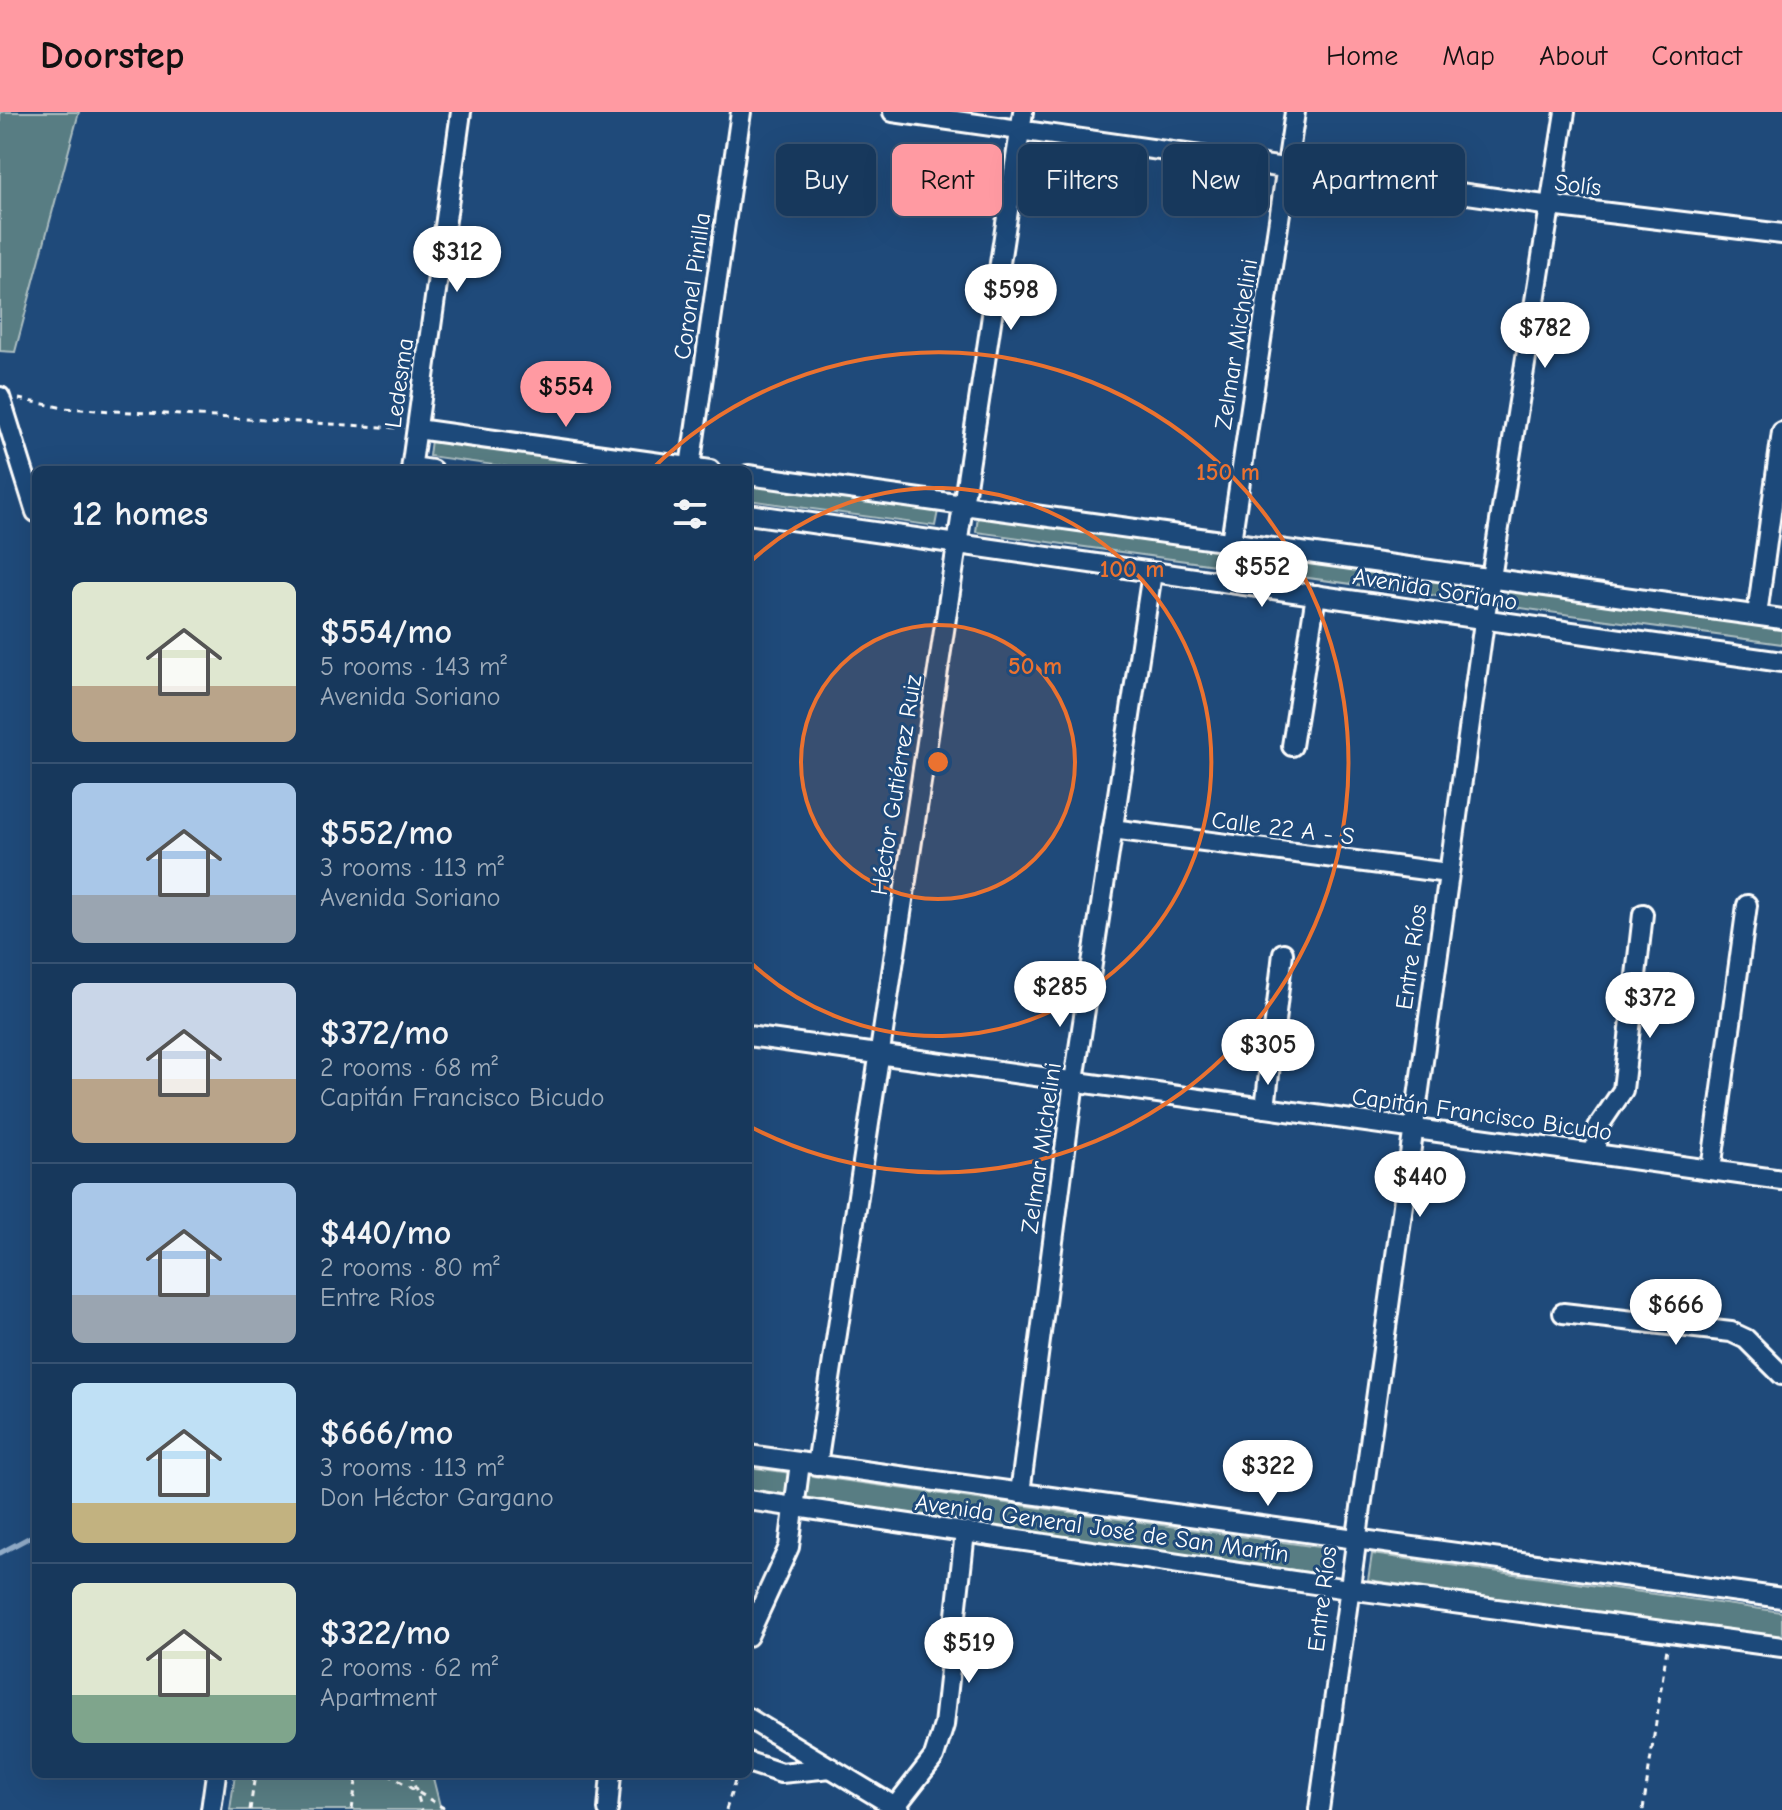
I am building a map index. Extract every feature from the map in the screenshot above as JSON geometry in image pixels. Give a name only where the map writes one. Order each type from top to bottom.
[{"type":"street","name":"Ledesma","points":[[412,466],[461,112]]},
{"type":"street","name":"Coronel Pinilla","points":[[690,466],[741,112]]},
{"type":"street","name":"Solís","points":[[893,112],[1022,121],[1284,168]]},
{"type":"street","name":"Zelmar Michelini","points":[[1291,144],[1295,112]]},
{"type":"street","name":"Entre Ríos","points":[[1319,1810],[1411,1128],[1490,578],[1565,112]]},
{"type":"street","name":"Héctor Gutiérrez Ruiz","points":[[752,1627],[789,1547],[796,1507],[809,1464],[879,1056],[1022,121]]},
{"type":"street","name":"Zelmar Michelini","points":[[1225,582],[1284,189]]},
{"type":"street","name":"Solís","points":[[1465,194],[1782,234]]},
{"type":"street","points":[[6,397],[32,497]]},
{"type":"street","points":[[417,429],[683,466]]},
{"type":"street","points":[[1757,615],[1782,432]]},
{"type":"street","name":"Avenida Soriano","points":[[752,476],[1782,619]]},
{"type":"street","name":"Avenida Soriano","points":[[752,515],[1484,622],[1782,662]]},
{"type":"street","name":"Zelmar Michelini","points":[[1020,1493],[1074,1081],[1152,573]]},
{"type":"street","points":[[1292,746],[1316,595]]},
{"type":"street","name":"Calle 22 A - S","points":[[1112,829],[1448,873]]},
{"type":"street","points":[[1711,1170],[1747,905]]},
{"type":"street","points":[[1595,1154],[1598,1127],[1623,1090],[1643,914]]},
{"type":"street","points":[[1265,1108],[1283,953]]},
{"type":"street","name":"Capitán Francisco Bicudo","points":[[752,1037],[1782,1180]]},
{"type":"street","points":[[1563,1313],[1731,1332],[1746,1339],[1782,1375]]},
{"type":"street","name":"Avenida General José de San Martín","points":[[752,1456],[1782,1598]]},
{"type":"street","name":"Avenida General José de San Martín","points":[[752,1501],[1348,1589],[1782,1647]]},
{"type":"street","points":[[752,1720],[897,1808],[934,1757],[944,1725],[965,1532]]},
{"type":"street","points":[[752,1763],[781,1773],[831,1768]]},
{"type":"street","points":[[211,1810],[215,1778]]},
{"type":"street","points":[[608,1810],[611,1778]]},
{"type":"path","points":[[6,397],[64,408],[417,429]]},
{"type":"path","points":[[1643,1810],[1670,1632]]},
{"type":"path","points":[[250,1810],[254,1778]]},
{"type":"path","points":[[352,1810],[356,1778]]},
{"type":"path","points":[[395,1778],[447,1810]]},
{"type":"path","points":[[412,1778],[422,1810]]},
{"type":"path","points":[[726,1810],[737,1778]]},
{"type":"green space","points":[[0,112],[79,112],[15,352],[0,351]]},
{"type":"green space","points":[[431,440],[616,466],[501,466],[429,456]]},
{"type":"green space","points":[[752,486],[938,511],[935,526],[752,501]]},
{"type":"green space","points":[[978,516],[1217,549],[1215,565],[976,532]]},
{"type":"green space","points":[[1246,553],[1468,584],[1466,600],[1244,569]]},
{"type":"green space","points":[[1508,589],[1782,627],[1782,644],[1506,606]]},
{"type":"green space","points":[[752,1468],[1333,1549],[1330,1575],[752,1494]]},
{"type":"green space","points":[[1372,1554],[1782,1612],[1782,1639],[1368,1580]]},
{"type":"green space","points":[[234,1778],[433,1778],[441,1810],[230,1810]]},
{"type":"waterway","points":[[0,1553],[32,1536]]}]
